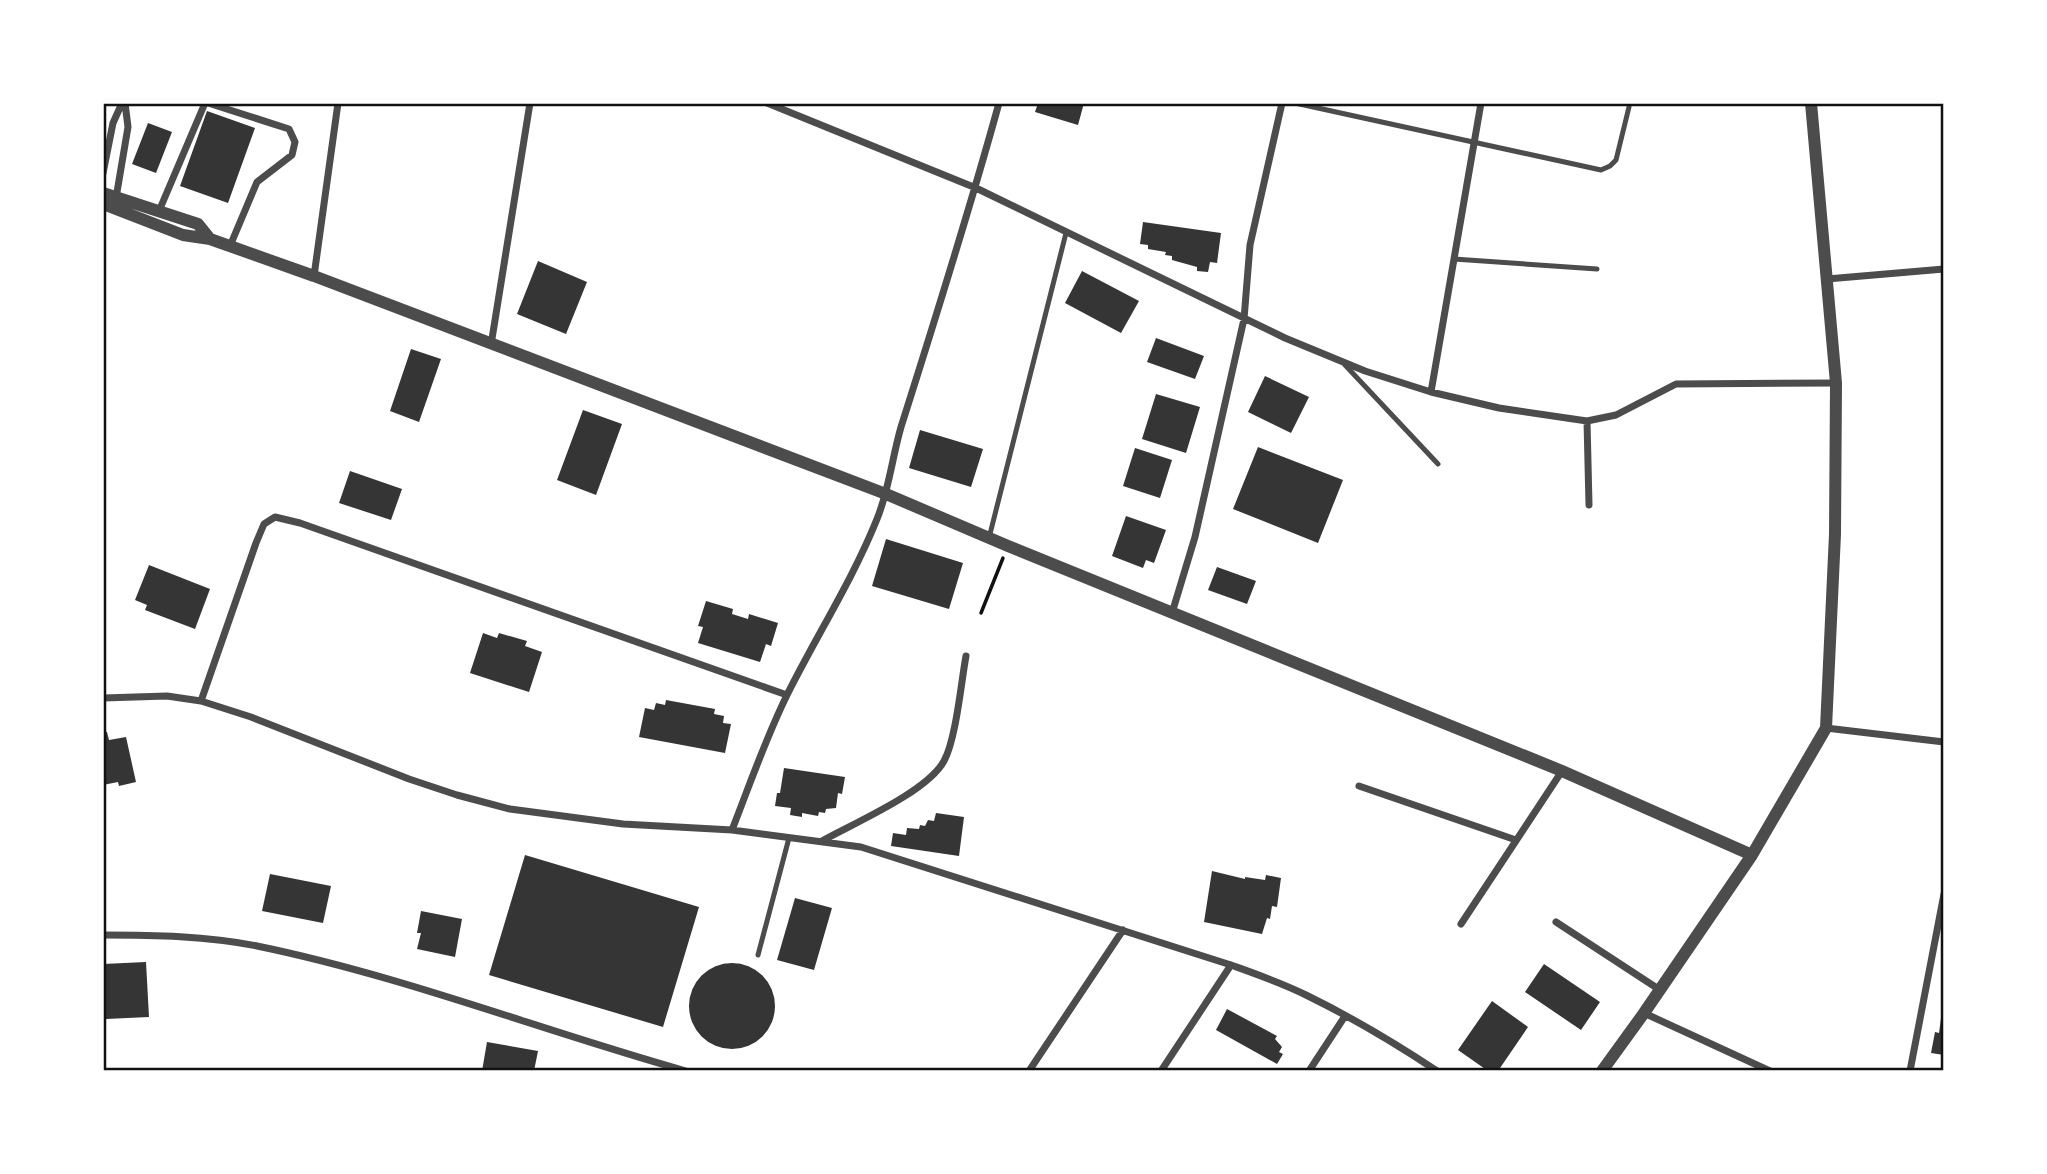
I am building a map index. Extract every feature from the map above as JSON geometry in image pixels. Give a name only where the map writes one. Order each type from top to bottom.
[{"type":"street","points":[[103,173],[113,123],[124,103]]},
{"type":"street","points":[[124,103],[128,127],[109,207],[183,235],[210,239],[314,276],[886,494],[1008,547],[1562,771],[1752,855]]},
{"type":"street","points":[[159,211],[206,103],[289,129],[295,142],[292,155],[257,182],[230,246]]},
{"type":"street","points":[[314,276],[338,103]]},
{"type":"street","points":[[491,345],[530,103]]},
{"type":"street","points":[[767,103],[976,188],[1285,338],[1365,371],[1431,392],[1499,408],[1587,421],[1616,415],[1676,384],[1836,383]]},
{"type":"street","points":[[732,830],[770,732],[865,546],[886,494],[900,431],[976,188],[999,103]]},
{"type":"street","points":[[1172,614],[1195,537],[1244,319],[1250,245],[1282,103]]},
{"type":"street","points":[[1431,392],[1481,103]]},
{"type":"street","points":[[1602,1071],[1752,855],[1826,728],[1835,534],[1836,383],[1811,103]]},
{"type":"street","points":[[110,194],[198,224],[210,239]]},
{"type":"street","points":[[1828,279],[1944,269]]},
{"type":"street","points":[[1587,421],[1589,505]]},
{"type":"street","points":[[201,701],[256,543],[264,524],[275,517],[787,695]]},
{"type":"street","points":[[822,841],[915,789],[936,772],[950,745],[966,656]]},
{"type":"street","points":[[103,698],[167,696],[201,701],[251,717],[409,779],[510,809],[623,824],[732,830],[883,852],[1231,965],[1305,994],[1437,1071]]},
{"type":"street","points":[[1826,728],[1944,742]]},
{"type":"street","points":[[1461,924],[1562,771]]},
{"type":"street","points":[[1359,786],[1516,840]]},
{"type":"street","points":[[1910,1071],[1944,894]]},
{"type":"street","points":[[1556,922],[1660,990]]},
{"type":"street","points":[[1029,1071],[1123,930]]},
{"type":"street","points":[[103,935],[145,935],[255,946],[437,994],[686,1071]]},
{"type":"street","points":[[1161,1071],[1231,965]]},
{"type":"street","points":[[1644,1013],[1770,1071]]},
{"type":"street","points":[[1309,1071],[1345,1016]]},
{"type":"lane","points":[[1295,103],[1601,170],[1616,160],[1629,107]]},
{"type":"lane","points":[[989,538],[1066,233]]},
{"type":"lane","points":[[1454,259],[1597,269]]},
{"type":"lane","points":[[1341,360],[1438,464]]},
{"type":"lane","points":[[758,955],[789,838]]},
{"type":"path","points":[[981,614],[1008,547]]},
{"type":"building","points":[[1038,103],[1084,103],[1078,125],[1035,112]]},
{"type":"building","points":[[207,111],[255,128],[228,203],[180,186]]},
{"type":"building","points":[[148,123],[172,132],[156,173],[132,164]]},
{"type":"building","points":[[1143,222],[1221,233],[1217,263],[1210,262],[1208,272],[1197,271],[1197,267],[1172,260],[1172,256],[1165,255],[1166,252],[1148,249],[1148,245],[1140,244]]},
{"type":"building","points":[[538,261],[587,282],[566,334],[517,314]]},
{"type":"building","points":[[1082,271],[1139,301],[1121,333],[1065,303]]},
{"type":"building","points":[[1156,338],[1204,356],[1195,379],[1147,362]]},
{"type":"building","points":[[411,349],[441,359],[419,422],[390,411]]},
{"type":"building","points":[[1265,376],[1309,397],[1291,433],[1248,412]]},
{"type":"building","points":[[1156,394],[1200,407],[1186,453],[1142,439]]},
{"type":"building","points":[[583,410],[622,424],[596,495],[557,480]]},
{"type":"building","points":[[920,430],[983,449],[971,487],[909,468]]},
{"type":"building","points":[[1258,447],[1343,480],[1318,543],[1233,509]]},
{"type":"building","points":[[1135,448],[1172,460],[1160,498],[1123,486]]},
{"type":"building","points":[[350,471],[402,489],[391,520],[339,503]]},
{"type":"building","points":[[1126,516],[1166,530],[1154,563],[1146,560],[1143,568],[1112,556]]},
{"type":"building","points":[[886,539],[963,563],[949,609],[872,586]]},
{"type":"building","points":[[149,565],[210,589],[195,629],[145,610],[147,605],[135,600]]},
{"type":"building","points":[[1217,567],[1256,581],[1247,604],[1208,590]]},
{"type":"building","points":[[706,601],[733,609],[732,614],[748,619],[749,614],[778,623],[771,646],[766,644],[760,662],[698,643],[703,627],[698,626]]},
{"type":"building","points":[[483,633],[497,638],[499,633],[527,641],[525,646],[542,652],[529,692],[470,673]]},
{"type":"building","points":[[666,700],[715,709],[714,714],[724,716],[723,723],[731,724],[725,753],[639,737],[645,708],[654,710],[656,703],[665,705]]},
{"type":"building","points":[[103,732],[107,732],[109,740],[126,737],[136,782],[119,786],[118,782],[103,785]]},
{"type":"building","points":[[784,768],[845,777],[842,794],[838,793],[836,808],[826,809],[825,813],[819,812],[818,816],[802,813],[802,817],[790,815],[791,808],[775,806]]},
{"type":"building","points":[[936,813],[964,817],[959,856],[891,846],[893,833],[906,835],[907,828],[919,829],[920,825],[925,826],[928,820],[934,821]]},
{"type":"building","points":[[525,855],[699,907],[663,1027],[489,975]]},
{"type":"building","points":[[1212,871],[1245,879],[1265,880],[1266,875],[1281,878],[1277,907],[1272,906],[1270,919],[1267,918],[1262,934],[1204,922]]},
{"type":"building","points":[[270,874],[331,886],[323,923],[262,911]]},
{"type":"building","points":[[795,898],[832,908],[814,970],[777,960]]},
{"type":"building","points":[[421,911],[462,919],[455,957],[417,949],[421,933],[417,933]]},
{"type":"building","points":[[146,962],[149,1017],[106,1019],[103,964]]},
{"type":"building","points":[[732,963],[748,967],[762,976],[771,990],[775,1006],[771,1022],[762,1036],[748,1045],[732,1049],[716,1045],[702,1036],[693,1022],[689,1006],[693,990],[702,976],[716,967]]},
{"type":"building","points":[[1544,964],[1600,1002],[1581,1030],[1525,992]]},
{"type":"building","points":[[1492,1001],[1528,1027],[1498,1071],[1488,1071],[1458,1050]]},
{"type":"building","points":[[1227,1009],[1277,1036],[1275,1039],[1282,1047],[1279,1052],[1283,1054],[1277,1064],[1216,1030]]},
{"type":"building","points":[[1942,1011],[1944,1055],[1931,1053],[1935,1032],[1939,1033]]},
{"type":"building","points":[[487,1042],[538,1051],[534,1071],[482,1071]]}]
